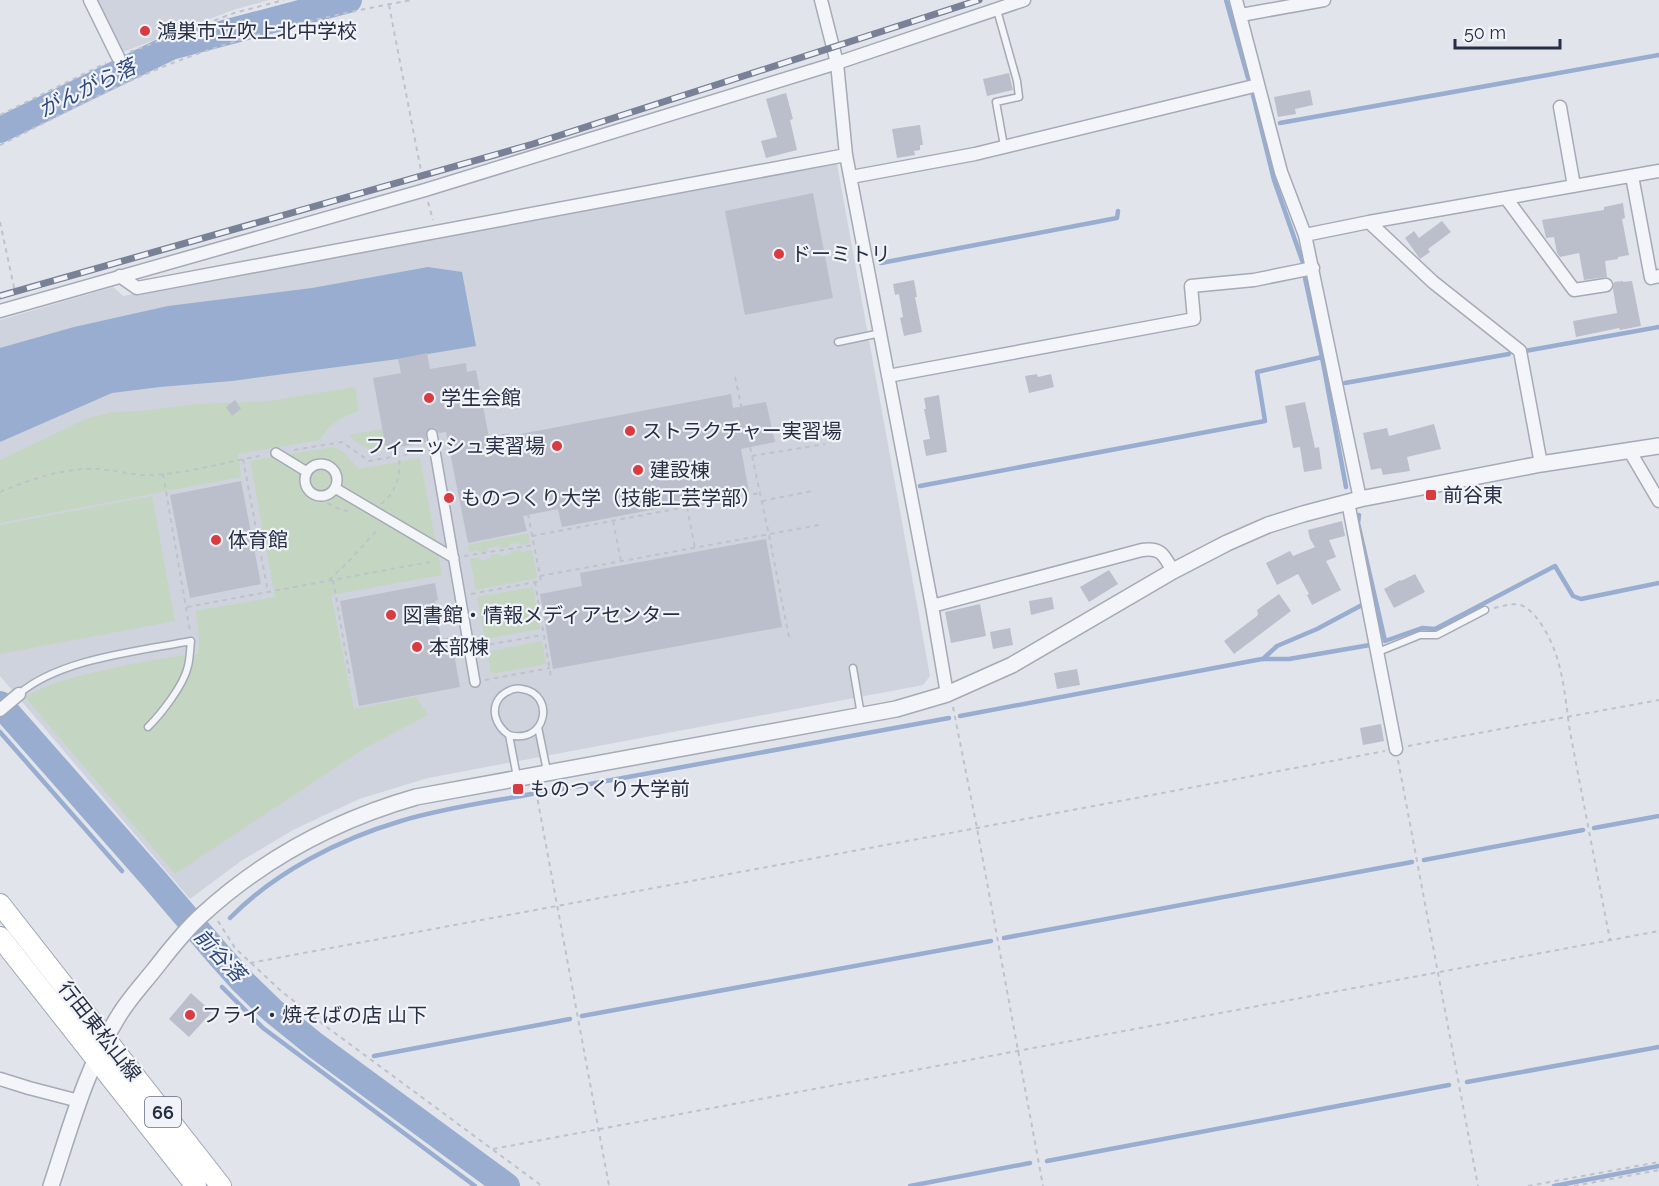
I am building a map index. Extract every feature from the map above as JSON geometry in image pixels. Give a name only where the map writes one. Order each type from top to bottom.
[{"type":"main road","name":"行田東松山線","points":[[0,904],[221,1186]]},
{"type":"main road","name":"行田東松山線","points":[[0,937],[196,1186]]},
{"type":"street","points":[[90,0],[118,57]]},
{"type":"street","points":[[821,0],[837,63],[846,155],[947,694]]},
{"type":"street","points":[[0,311],[425,190],[837,63],[1024,0]]},
{"type":"street","points":[[1236,0],[1281,172],[1305,236],[1313,268],[1396,749]]},
{"type":"street","points":[[1240,15],[1323,0]]},
{"type":"street","points":[[851,177],[1004,147],[1258,85]]},
{"type":"street","points":[[1560,107],[1574,186]]},
{"type":"street","points":[[120,276],[137,288],[846,155]]},
{"type":"street","points":[[1305,236],[1369,222],[1659,171]]},
{"type":"street","points":[[1632,176],[1651,278],[1659,276]]},
{"type":"street","points":[[1506,198],[1574,290],[1606,285]]},
{"type":"street","points":[[1369,222],[1433,282],[1520,351],[1541,464]]},
{"type":"street","points":[[888,376],[1194,319],[1191,286],[1254,280],[1313,268]]},
{"type":"street","points":[[432,434],[475,682]]},
{"type":"street","points":[[51,1186],[79,1101],[106,1038],[130,999],[182,935],[206,912],[275,858],[354,818],[416,797],[896,709],[947,694],[1012,665],[1173,571],[1268,525],[1354,501],[1541,464],[1659,446]]},
{"type":"street","points":[[1629,450],[1659,501]]},
{"type":"street","points":[[276,453],[307,472]]},
{"type":"street","points":[[320,464],[330,467],[337,475],[338,481],[335,488],[325,496],[314,495],[305,483],[307,472],[310,468],[320,464]]},
{"type":"street","points":[[335,488],[454,558]]},
{"type":"street","points":[[932,606],[1142,550],[1159,551],[1164,555],[1173,571]]},
{"type":"street","points":[[0,710],[16,696]]},
{"type":"street","points":[[0,1079],[79,1101]]},
{"type":"lane","points":[[997,9],[1017,81],[1019,97],[996,102],[1004,147]]},
{"type":"lane","points":[[838,342],[881,333]]},
{"type":"lane","points":[[1378,652],[1420,635],[1437,635],[1485,610]]},
{"type":"lane","points":[[16,696],[30,684],[80,663],[191,641],[188,668],[173,696],[148,727]]},
{"type":"lane","points":[[853,668],[861,715]]},
{"type":"lane","points":[[517,688],[532,692],[542,704],[542,720],[538,728],[525,736],[509,735],[497,724],[495,708],[498,701],[509,690],[517,688]]},
{"type":"lane","points":[[538,728],[540,773]]},
{"type":"lane","points":[[509,735],[517,777]]},
{"type":"path","points":[[0,116],[118,57],[234,13],[284,0]]},
{"type":"path","points":[[0,146],[111,89],[186,58],[293,25],[412,0]]},
{"type":"path","points":[[389,4],[425,190],[436,231]]},
{"type":"path","points":[[0,222],[18,306]]},
{"type":"path","points":[[735,377],[789,638]]},
{"type":"path","points":[[0,492],[55,473],[76,469],[149,475],[163,474],[342,442],[369,461],[435,450]]},
{"type":"path","points":[[752,456],[825,444]]},
{"type":"path","points":[[243,459],[268,592]]},
{"type":"path","points":[[163,474],[191,641]]},
{"type":"path","points":[[762,501],[812,491]]},
{"type":"path","points":[[532,536],[760,493]]},
{"type":"path","points":[[460,597],[541,580],[526,504]]},
{"type":"path","points":[[687,507],[695,548]]},
{"type":"path","points":[[327,581],[358,552],[385,518]]},
{"type":"path","points":[[613,521],[621,561]]},
{"type":"path","points":[[540,576],[819,525]]},
{"type":"path","points":[[187,607],[534,545]]},
{"type":"path","points":[[333,580],[350,678]]},
{"type":"path","points":[[535,582],[552,678]]},
{"type":"path","points":[[1485,610],[1517,604],[1524,606],[1544,628],[1556,654],[1610,940]]},
{"type":"path","points":[[470,648],[543,635]]},
{"type":"path","points":[[475,682],[550,668]]},
{"type":"path","points":[[947,694],[952,704],[977,828],[1043,1186]]},
{"type":"path","points":[[250,963],[1659,700]]},
{"type":"path","points":[[1396,749],[1478,1186]]},
{"type":"path","points":[[540,773],[556,906],[609,1186]]},
{"type":"path","points":[[206,912],[235,948],[280,990],[542,1186]]},
{"type":"path","points":[[493,1149],[1659,931]]},
{"type":"path","points":[[1528,1186],[1659,1162]]},
{"type":"path","points":[[1574,1186],[1659,1170]]},
{"type":"shaded area","name":"鴻巣市立吹上北中学校","points":[[97,0],[269,0],[233,10],[123,52]]},
{"type":"shaded area","name":"ものつくり大学（技能工芸学部）","points":[[837,164],[930,676],[923,685],[428,778],[359,799],[293,830],[241,861],[190,899],[0,676],[0,320],[113,287],[123,296]]},
{"type":"green space","points":[[355,387],[359,411],[336,421],[320,440],[238,454],[241,477],[0,523],[0,460],[88,418],[112,412],[197,404],[269,401]]},
{"type":"green space","points":[[382,429],[386,448],[366,448],[349,435]]},
{"type":"green space","points":[[333,447],[342,451],[359,469],[420,458],[442,575],[331,595],[354,709],[416,697],[428,715],[365,748],[175,874],[25,697],[54,683],[85,675],[151,660],[198,654],[196,611],[275,597],[250,461]]},
{"type":"green space","points":[[152,496],[175,621],[0,654],[0,525]]},
{"type":"green space","points":[[528,533],[530,543],[520,545],[519,542],[509,544],[509,547],[499,548],[499,546],[487,548],[488,551],[469,552],[468,545]]},
{"type":"green space","points":[[520,550],[521,552],[532,550],[537,578],[476,590],[470,559],[479,557],[480,561],[491,558],[490,555],[499,554],[500,556]]},
{"type":"green space","points":[[533,587],[540,629],[485,639],[477,597]]},
{"type":"green space","points":[[542,641],[546,664],[491,674],[487,652]]},
{"type":"water","points":[[428,267],[462,272],[476,346],[232,381],[112,393],[0,442],[0,348],[74,327],[168,306],[312,288]]},
{"type":"building","points":[[1009,73],[1013,90],[987,96],[983,79]]},
{"type":"building","points":[[1310,90],[1313,105],[1295,109],[1296,114],[1278,117],[1274,97]]},
{"type":"building","points":[[786,93],[793,119],[790,120],[797,150],[766,158],[761,141],[777,137],[766,99]]},
{"type":"building","points":[[920,125],[923,145],[920,145],[920,150],[914,151],[915,155],[897,158],[892,129]]},
{"type":"building","name":"ドーミトリ","points":[[813,193],[833,298],[745,315],[725,211]]},
{"type":"building","points":[[1623,203],[1625,218],[1622,219],[1629,255],[1605,261],[1607,277],[1584,280],[1579,253],[1560,257],[1554,237],[1546,238],[1542,220],[1604,210],[1604,207]]},
{"type":"building","points":[[1442,221],[1451,232],[1428,249],[1430,252],[1420,259],[1405,238],[1414,231],[1419,238]]},
{"type":"building","points":[[914,280],[922,332],[904,336],[900,318],[903,317],[899,294],[895,295],[893,284]]},
{"type":"building","points":[[1632,281],[1641,326],[1576,337],[1573,321],[1617,313],[1614,282]]},
{"type":"building","points":[[427,353],[430,369],[466,363],[467,372],[476,370],[489,437],[509,433],[510,436],[731,394],[733,408],[766,402],[775,442],[741,449],[749,491],[562,527],[558,509],[523,516],[527,531],[468,543],[446,432],[439,433],[435,428],[430,428],[426,432],[426,442],[386,449],[373,378],[401,373],[398,359]]},
{"type":"building","points":[[1037,374],[1038,377],[1051,374],[1054,387],[1029,393],[1025,376]]},
{"type":"building","points":[[939,395],[947,452],[926,456],[923,440],[930,439],[924,398]]},
{"type":"building","points":[[235,400],[241,409],[232,416],[226,407]]},
{"type":"building","points":[[1305,402],[1315,448],[1319,447],[1322,469],[1304,472],[1300,447],[1293,448],[1285,406]]},
{"type":"building","points":[[1434,424],[1441,449],[1407,457],[1410,471],[1383,475],[1381,468],[1371,470],[1363,433],[1387,428],[1389,436]]},
{"type":"building","name":"体育館","points":[[241,481],[261,584],[190,598],[170,495]]},
{"type":"building","points":[[1342,521],[1345,536],[1329,540],[1336,557],[1326,561],[1341,590],[1312,605],[1298,574],[1277,585],[1266,563],[1290,551],[1293,556],[1315,547],[1308,530]]},
{"type":"building","points":[[766,539],[782,627],[553,669],[540,594],[582,586],[580,573]]},
{"type":"building","points":[[1109,570],[1118,584],[1089,602],[1080,587]]},
{"type":"building","points":[[1415,574],[1425,592],[1394,608],[1384,589]]},
{"type":"building","name":"本部棟","points":[[435,583],[438,600],[435,601],[441,639],[451,637],[460,687],[359,706],[340,601]]},
{"type":"building","points":[[1279,594],[1291,611],[1234,654],[1224,641],[1257,616],[1257,610]]},
{"type":"building","points":[[1052,597],[1054,609],[1031,615],[1029,601]]},
{"type":"building","points":[[980,604],[986,636],[951,643],[945,612]]},
{"type":"building","points":[[1010,628],[1013,645],[993,649],[990,632]]},
{"type":"building","points":[[1077,669],[1080,685],[1057,689],[1054,673]]},
{"type":"building","points":[[1381,724],[1384,741],[1363,745],[1360,728]]},
{"type":"building","points":[[191,993],[212,1012],[189,1037],[169,1019]]},
{"type":"waterway","name":"がんがら落","points":[[0,130],[171,47],[349,0]]},
{"type":"waterway","points":[[1226,0],[1248,78]]},
{"type":"waterway","points":[[1280,123],[1659,55]]},
{"type":"waterway","points":[[1253,95],[1274,180],[1303,263]]},
{"type":"waterway","points":[[881,263],[1117,218],[1118,211]]},
{"type":"waterway","points":[[1305,278],[1346,487]]},
{"type":"waterway","points":[[1525,351],[1659,327]]},
{"type":"waterway","points":[[1345,383],[1509,354]]},
{"type":"waterway","points":[[920,486],[1265,421],[1257,372],[1322,357]]},
{"type":"waterway","points":[[1359,515],[1358,523],[1385,641],[1422,628],[1435,629],[1555,566],[1573,596],[1581,599],[1659,583]]},
{"type":"waterway","points":[[1263,659],[1277,646],[1317,629],[1362,605]]},
{"type":"waterway","points":[[960,716],[1262,659],[1289,659],[1370,645]]},
{"type":"waterway","name":"前谷落","points":[[0,704],[218,954],[273,1011],[315,1045],[507,1186]]},
{"type":"waterway","points":[[541,793],[949,718]]},
{"type":"waterway","points":[[0,732],[122,871]]},
{"type":"waterway","points":[[230,918],[248,901],[288,872],[355,837],[434,812],[532,794]]},
{"type":"waterway","points":[[1594,828],[1659,816]]},
{"type":"waterway","points":[[1424,860],[1583,830]]},
{"type":"waterway","points":[[1004,938],[1412,862]]},
{"type":"waterway","name":"前谷落","points":[[208,943],[214,937]]},
{"type":"waterway","points":[[582,1016],[991,941]]},
{"type":"waterway","points":[[222,987],[263,1028],[475,1186]]},
{"type":"waterway","points":[[374,1056],[570,1019]]},
{"type":"waterway","points":[[1467,1082],[1659,1047]]},
{"type":"waterway","points":[[1047,1161],[1449,1085]]},
{"type":"waterway","points":[[910,1186],[1030,1163]]},
{"type":"waterway","points":[[1554,1186],[1659,1166]]},
{"type":"railway","points":[[0,296],[533,144],[979,0]]},
{"type":"place","name":"鴻巣市立吹上北中学校","points":[[145,31]]},
{"type":"place","name":"ドーミトリ","points":[[779,254]]},
{"type":"place","name":"学生会館","points":[[429,398]]},
{"type":"place","name":"ストラクチャー実習場","points":[[630,431]]},
{"type":"place","name":"フィニッシュ実習場","points":[[557,446]]},
{"type":"place","name":"建設棟","points":[[638,470]]},
{"type":"place","name":"前谷東","points":[[1431,495]]},
{"type":"place","name":"ものつくり大学（技能工芸学部）","points":[[449,498]]},
{"type":"place","name":"体育館","points":[[216,540]]},
{"type":"place","name":"図書館・情報メディアセンター","points":[[391,615]]},
{"type":"place","name":"本部棟","points":[[417,647]]},
{"type":"place","name":"ものつくり大学前","points":[[518,789]]},
{"type":"place","name":"フライ・焼そばの店 山下","points":[[190,1015]]}]
